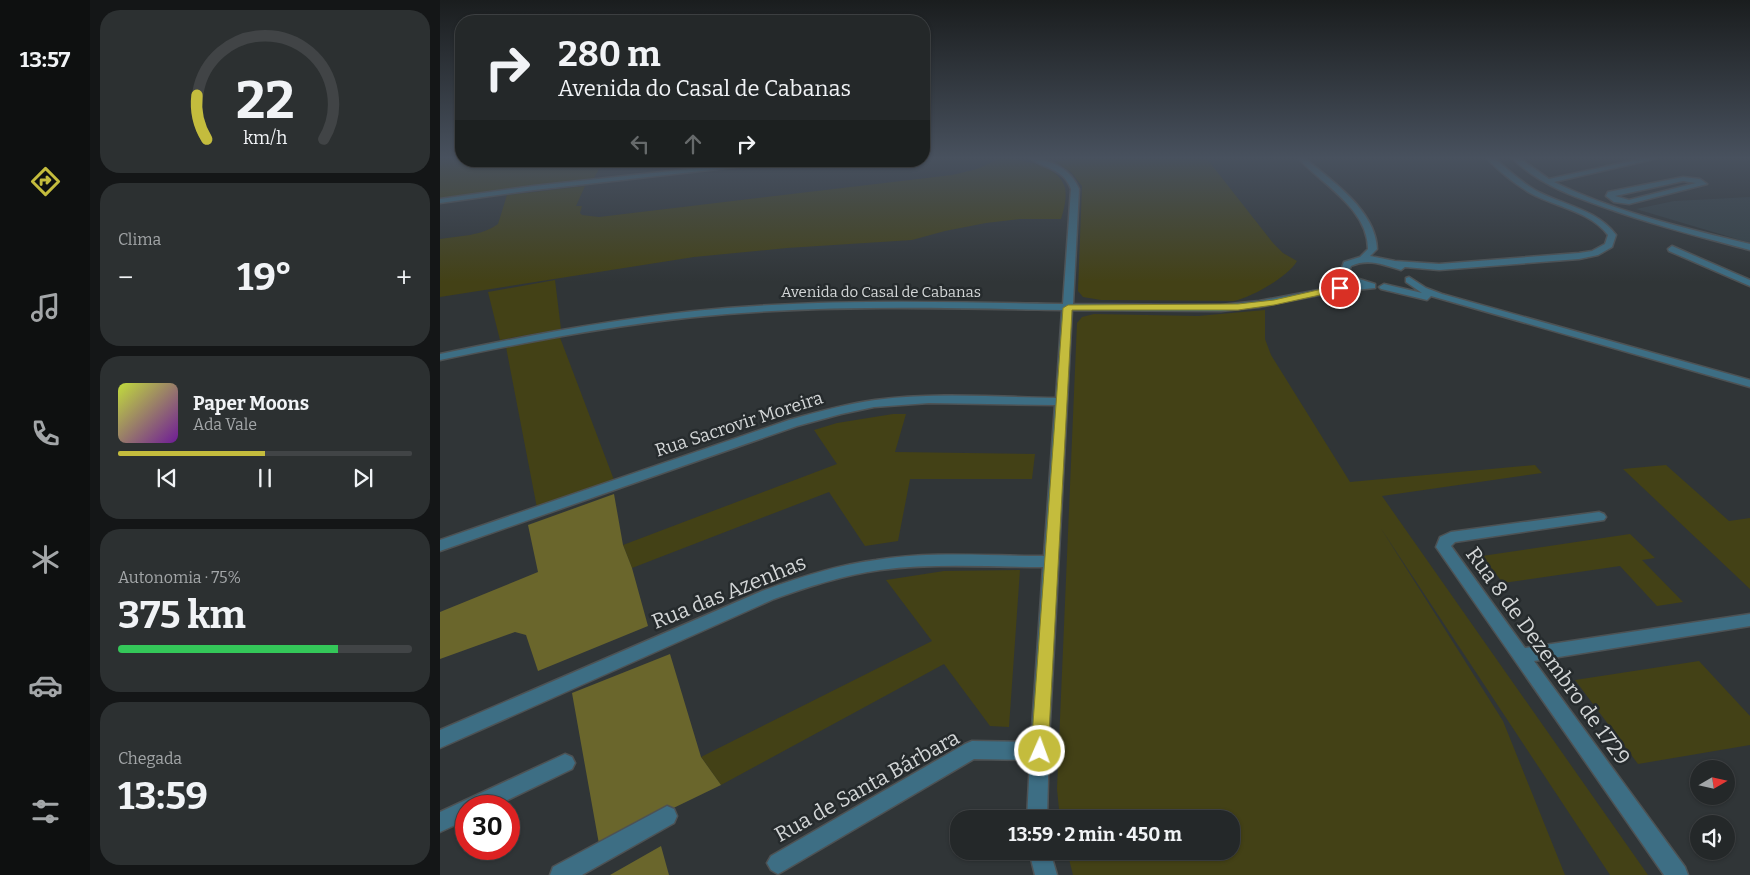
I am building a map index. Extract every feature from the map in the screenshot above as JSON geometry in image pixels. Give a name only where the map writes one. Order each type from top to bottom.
[{"type":"street","points":[[1037,810],[1074,200]]},
{"type":"street","points":[[1345,200],[1366,222],[1373,242],[1380,252],[1392,263],[1406,270],[1409,279],[1423,290],[1568,331],[1640,354]]},
{"type":"street","points":[[1363,259],[1438,267],[1579,256],[1601,250],[1612,241],[1611,233],[1600,222],[1553,200]]},
{"type":"street","points":[[1592,200],[1667,226],[1750,247]]},
{"type":"street","points":[[1597,202],[1609,200]]},
{"type":"street","points":[[1621,200],[1637,200]]},
{"type":"street","name":"Avenida do Casal de Cabanas","points":[[1373,242],[1372,252],[1363,259],[1348,264],[1345,267],[1346,273],[1358,282],[1384,288],[1400,286],[1409,279],[1438,267]]},
{"type":"street","points":[[1672,249],[1750,283]]},
{"type":"street","name":"Avenida do Casal de Cabanas","points":[[1325,290],[1340,280],[1346,273]]},
{"type":"street","name":"Avenida do Casal de Cabanas","points":[[440,357],[578,330],[662,318],[733,311],[894,305],[1068,308],[1238,307],[1274,302],[1325,290],[1372,286]]},
{"type":"street","points":[[1384,288],[1414,294],[1750,384]]},
{"type":"street","name":"Rua Sacrovir Moreira","points":[[440,546],[793,422],[835,411],[870,404],[900,401],[1061,402]]},
{"type":"street","name":"Rua 8 de Dezembro de 1729","points":[[1599,517],[1466,535],[1451,538],[1445,542],[1443,547],[1677,875]]},
{"type":"street","name":"Rua das Azenhas","points":[[440,739],[768,595],[814,579],[894,563],[925,561],[1052,562]]},
{"type":"street","points":[[1520,656],[1750,620]]},
{"type":"street","name":"Rua de Santa Bárbara","points":[[778,863],[972,750],[1040,751]]},
{"type":"street","points":[[497,795],[565,763]]},
{"type":"street","points":[[440,822],[455,815]]},
{"type":"street","points":[[561,875],[667,816]]},
{"type":"street","points":[[1042,860],[1046,875]]},
{"type":"shaded area","points":[[506,200],[579,200],[576,206],[582,206],[580,213],[582,215],[599,217],[743,200],[1065,200],[1061,219],[1020,219],[986,223],[912,240],[787,248],[694,257],[440,297],[440,239],[478,233],[492,228],[498,224]]},
{"type":"shaded area","points":[[1081,200],[1239,200],[1273,243],[1283,253],[1297,261],[1286,273],[1269,286],[1234,301],[1101,300],[1083,297],[1078,291]]},
{"type":"shaded area","points":[[1750,200],[1750,243],[1636,209],[1674,201]]},
{"type":"shaded area","points":[[555,280],[561,329],[500,340],[488,292]]},
{"type":"shaded area","points":[[1265,310],[1265,339],[1271,355],[1350,482],[1535,465],[1542,473],[1382,496],[1648,875],[1610,875],[1380,527],[1503,721],[1565,875],[1073,875],[1069,860],[1240,860],[1240,810],[1059,810],[1057,789],[1077,323],[1082,317],[1094,314],[1198,316]]},
{"type":"shaded area","points":[[559,335],[614,480],[537,508],[506,347]]},
{"type":"shaded area","points":[[893,414],[906,414],[895,452],[1035,454],[1032,479],[910,479],[898,541],[865,546],[829,492],[632,568],[623,545],[837,464],[814,430],[837,423]]},
{"type":"shaded area","points":[[1666,465],[1729,521],[1750,518],[1750,589],[1623,469]]},
{"type":"shaded area","points":[[614,494],[623,545],[632,568],[648,626],[538,671],[526,635],[515,632],[440,659],[440,612],[538,572],[528,525]]},
{"type":"shaded area","points":[[1630,534],[1655,558],[1642,560],[1683,602],[1657,606],[1620,566],[1503,583],[1482,556]]},
{"type":"shaded area","points":[[1020,570],[1009,727],[990,726],[944,664],[721,785],[701,757],[932,641],[886,580],[944,571]]},
{"type":"shaded area","points":[[670,654],[701,757],[721,785],[599,844],[572,693]]},
{"type":"shaded area","points":[[1699,661],[1750,716],[1750,745],[1638,764],[1575,680]]},
{"type":"shaded area","points":[[661,846],[669,875],[610,875]]},
{"type":"route","points":[[1040,751],[1068,308],[1256,306],[1340,288]]}]
